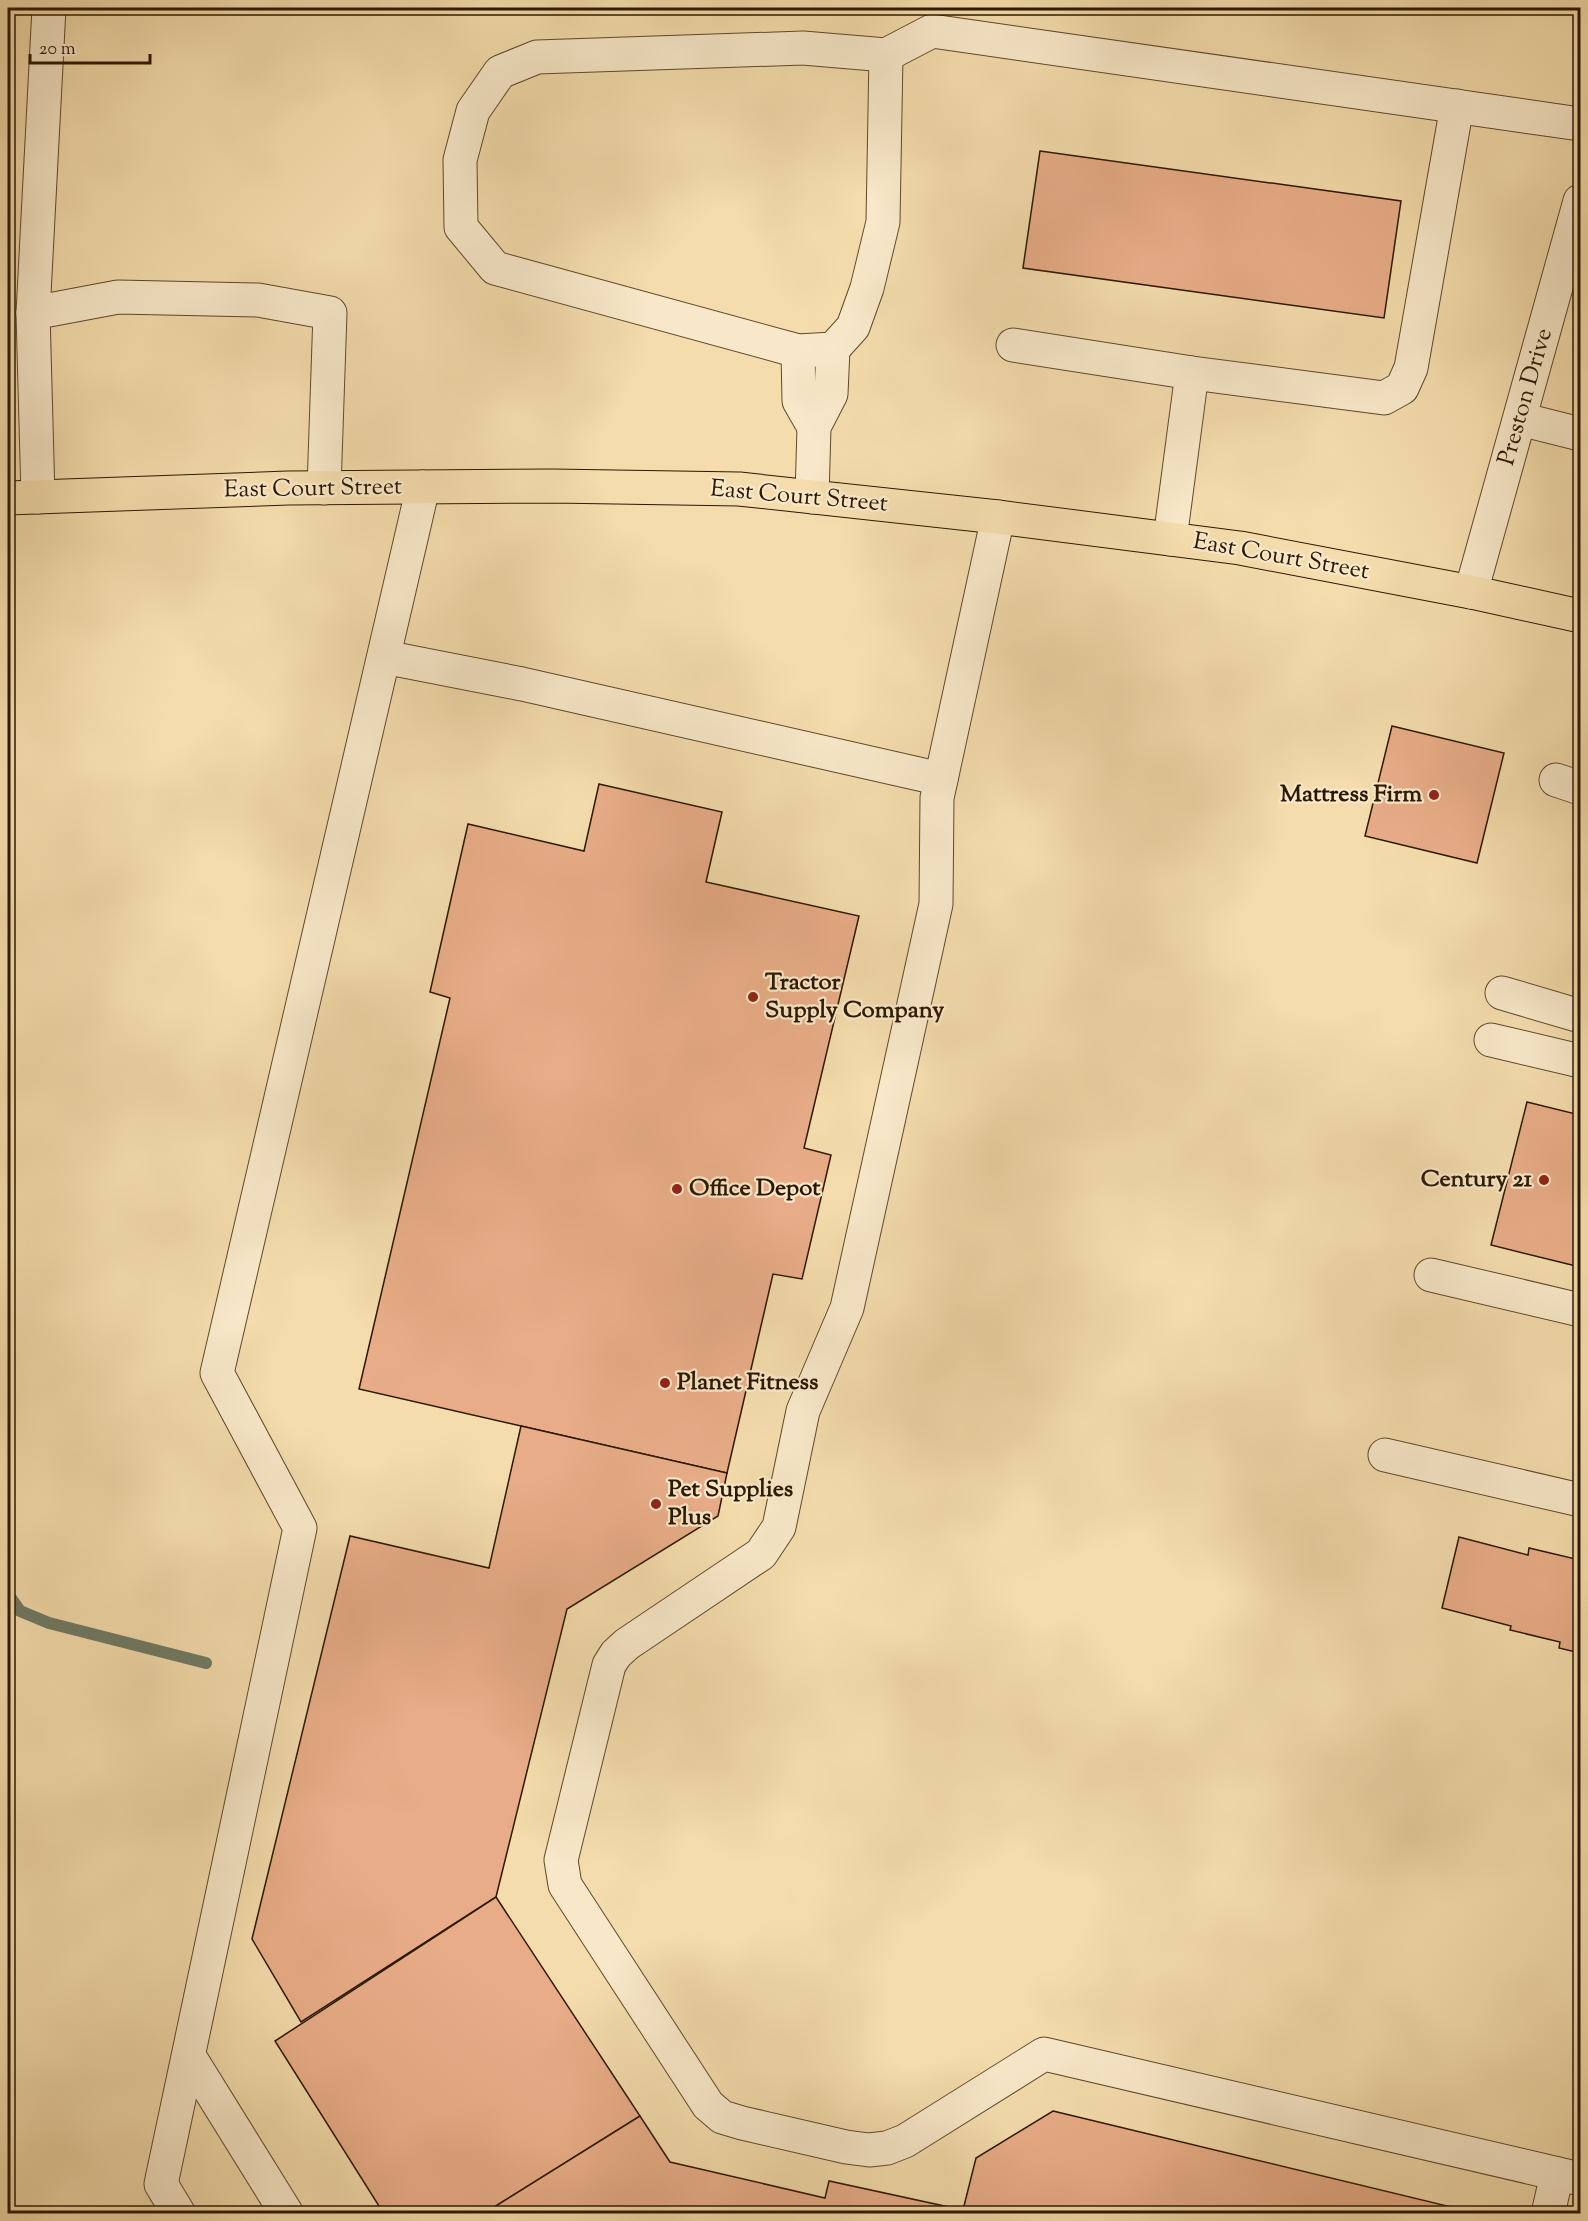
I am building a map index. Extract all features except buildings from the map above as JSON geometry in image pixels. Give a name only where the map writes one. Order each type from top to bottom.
[{"type":"main road","name":"East Court Street","points":[[23,497],[324,488],[739,489],[998,517],[1240,548],[1471,592],[1581,616]]},
{"type":"street","points":[[23,497],[49,8]]},
{"type":"street","points":[[833,349],[798,351],[495,268],[461,227],[460,160],[472,111],[500,72],[537,57],[803,48],[886,54],[932,31],[1581,124]]},
{"type":"street","points":[[812,497],[814,427],[831,394],[833,349],[853,327],[867,288],[883,222],[886,54]]},
{"type":"street","points":[[1013,345],[1192,374],[1384,398],[1402,388],[1411,368],[1457,106]]},
{"type":"street","name":"Preston Drive","points":[[1471,592],[1581,201]]},
{"type":"street","points":[[33,313],[118,297],[258,300],[330,313],[324,488]]},
{"type":"street","points":[[798,351],[799,401],[814,427]]},
{"type":"street","points":[[1170,539],[1192,374]]},
{"type":"street","points":[[1520,419],[1581,434]]},
{"type":"street","points":[[179,2214],[161,2184],[300,1528],[217,1373],[423,487]]},
{"type":"street","points":[[998,517],[937,798],[934,915],[847,1308],[803,1411],[779,1527],[761,1554],[627,1644],[616,1654],[609,1665],[561,1860],[565,1886],[708,2105],[722,2116],[742,2123],[846,2147],[869,2150],[887,2148],[904,2141],[1044,2054],[1569,2177],[1548,2214]]},
{"type":"street","points":[[384,657],[522,684],[941,779]]},
{"type":"street","points":[[1502,993],[1581,1016]]},
{"type":"street","points":[[1491,1040],[1581,1061]]},
{"type":"street","points":[[1431,1275],[1581,1310]]},
{"type":"street","points":[[1385,1455],[1581,1500]]},
{"type":"street","points":[[189,2056],[286,2214]]},
{"type":"waterway","points":[[8,1594],[20,1611],[49,1623],[206,1663]]},
{"type":"place","name":"Mattress Firm","points":[[1434,795]]},
{"type":"place","name":"Tractor Supply Company","points":[[753,997]]},
{"type":"place","name":"Century 21","points":[[1544,1180]]},
{"type":"place","name":"Office Depot","points":[[677,1189]]},
{"type":"place","name":"Planet Fitness","points":[[665,1383]]},
{"type":"place","name":"Pet Supplies Plus","points":[[656,1504]]}]
